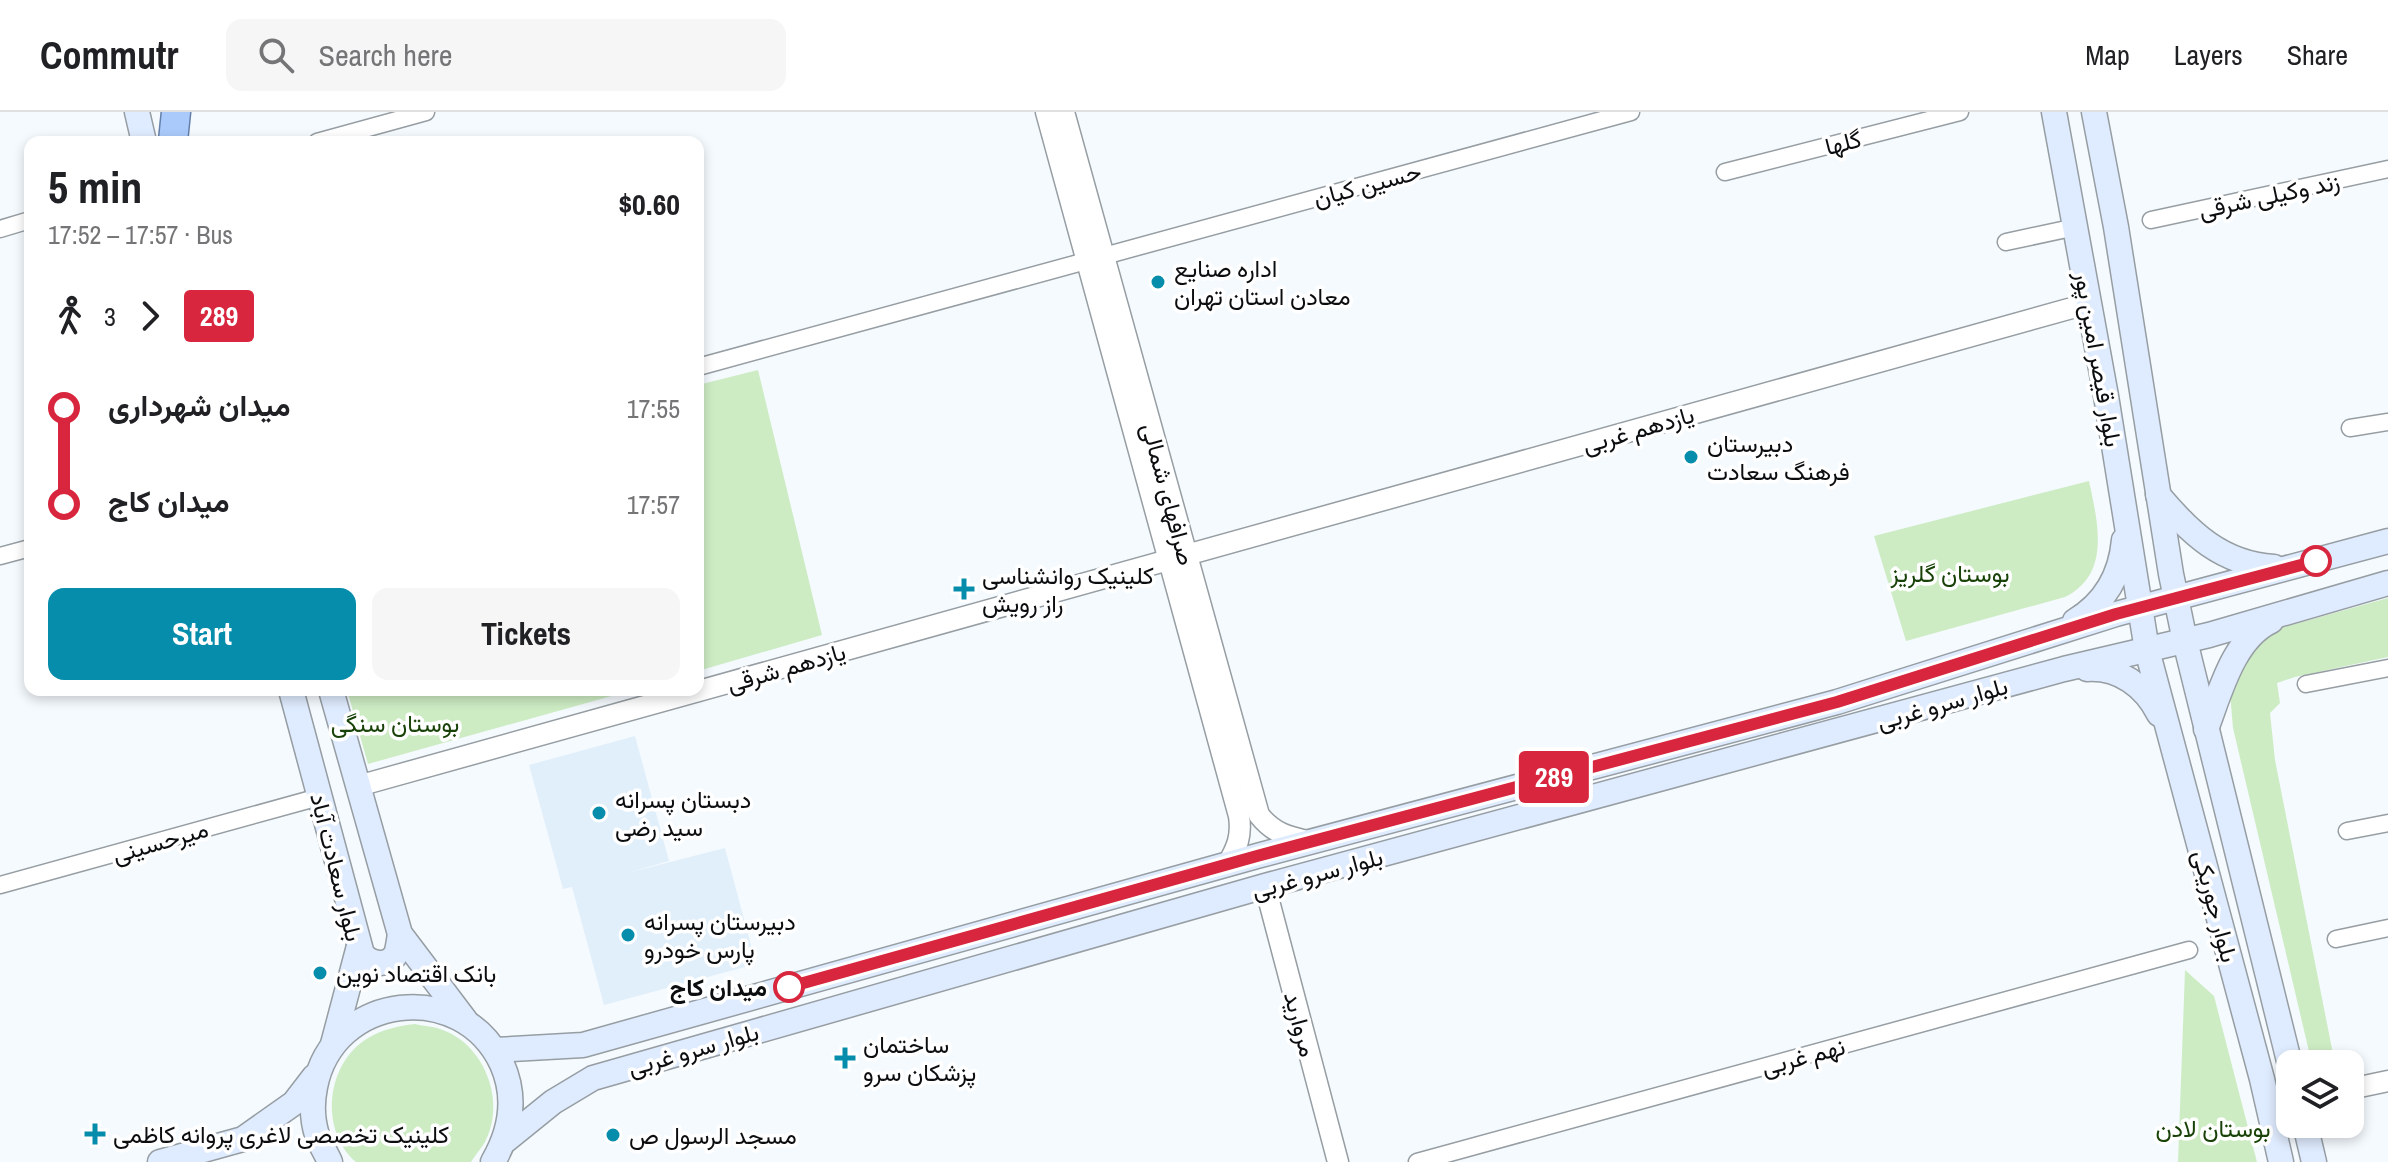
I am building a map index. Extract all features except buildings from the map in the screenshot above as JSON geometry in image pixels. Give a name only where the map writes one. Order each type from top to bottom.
[{"type":"highway","points":[[174,136],[176,112]]},
{"type":"main road","points":[[137,112],[143,136]]},
{"type":"main road","points":[[165,112],[172,136]]},
{"type":"main road","name":"بلوار قیصر امین پور","points":[[2054,112],[2090,303],[2147,650]]},
{"type":"main road","name":"بلوار قیصر امین پور","points":[[2094,112],[2185,641]]},
{"type":"main road","points":[[2106,396],[2122,424],[2134,425],[2141,421],[2144,392]]},
{"type":"main road","points":[[2158,495],[2188,528],[2215,551],[2257,567],[2288,568]]},
{"type":"main road","points":[[2051,635],[2091,612],[2111,587],[2122,559],[2126,513]]},
{"type":"main road","points":[[2176,599],[2379,544]]},
{"type":"main road","points":[[2379,544],[2345,565],[2345,570],[2357,584],[2384,584]]},
{"type":"main road","points":[[2185,641],[2384,584]]},
{"type":"main road","name":"بلوار سرو غربی","points":[[495,1050],[583,1045],[1227,865],[1837,702],[2176,599]]},
{"type":"main road","points":[[2206,729],[2232,663],[2245,645],[2260,626],[2293,610]]},
{"type":"main road","name":"بلوار سرو غربی","points":[[506,1140],[553,1102],[593,1078],[1265,886],[2064,669],[2185,641]]},
{"type":"main road","name":"بلوار جوریکی","points":[[2185,641],[2286,1050]]},
{"type":"main road","name":"بلوار جوریکی","points":[[2147,650],[2250,1033],[2281,1162]]},
{"type":"main road","points":[[1958,665],[1935,683],[1935,690],[1939,695],[1967,696]]},
{"type":"main road","points":[[2064,669],[2097,668],[2135,682],[2156,709],[2170,736]]},
{"type":"main road","name":"بلوار سعادت آباد","points":[[293,696],[359,946],[333,1044]]},
{"type":"main road","name":"بلوار سعادت آباد","points":[[333,696],[400,934],[467,1024]]},
{"type":"main road","points":[[359,946],[367,961],[389,961],[396,955],[400,934]]},
{"type":"main road","points":[[160,1162],[243,1139],[294,1103],[318,1072],[333,1044],[356,1023],[385,1010],[416,1006],[447,1012],[467,1024],[495,1050],[508,1079],[512,1110],[506,1140],[493,1162]]},
{"type":"main road","points":[[318,1072],[312,1103],[316,1133],[330,1162]]},
{"type":"main road","points":[[2308,1138],[2314,1162]]},
{"type":"street","points":[[339,136],[426,112]]},
{"type":"street","name":"صرافهای شمالی","points":[[1046,112],[1095,258],[1178,557],[1259,815],[1269,829],[1286,837],[1312,842]]},
{"type":"street","name":"صرافهای شمالی","points":[[1064,112],[1095,258]]},
{"type":"street","name":"حسین کیان","points":[[704,365],[1631,112]]},
{"type":"street","name":"گلها","points":[[1725,172],[1960,112]]},
{"type":"street","name":"زند وکیلی شرقی","points":[[2151,220],[2388,169]]},
{"type":"street","points":[[0,229],[24,222]]},
{"type":"street","points":[[2006,242],[2076,227]]},
{"type":"street","name":"یازدهم غربی","points":[[1178,557],[2090,303]]},
{"type":"street","points":[[2350,428],[2388,422]]},
{"type":"street","points":[[0,556],[24,550]]},
{"type":"street","name":"صرافهای شمالی","points":[[1178,557],[1242,832],[1237,849],[1227,865]]},
{"type":"street","name":"یازدهم شرقی","points":[[704,689],[1178,557]]},
{"type":"street","points":[[2306,684],[2388,668]]},
{"type":"street","name":"یازدهم شرقی","points":[[358,786],[680,696]]},
{"type":"street","name":"میرحسینی","points":[[0,885],[319,797]]},
{"type":"street","points":[[2347,831],[2388,823]]},
{"type":"street","name":"مروارید","points":[[1265,886],[1338,1162]]},
{"type":"street","points":[[2336,939],[2388,928]]},
{"type":"street","name":"نهم غربی","points":[[1417,1162],[2189,950]]},
{"type":"street","points":[[2364,1086],[2388,1081]]},
{"type":"shaded area","points":[[635,736],[669,861],[627,873],[725,848],[756,964],[604,1005],[572,887],[563,889],[529,765]]},
{"type":"green space","points":[[758,370],[822,635],[704,669],[704,384]]},
{"type":"green space","name":"بوستان گلریز","points":[[2089,481],[2096,514],[2098,546],[2089,575],[2080,587],[2065,597],[1906,641],[1874,536]]},
{"type":"green space","points":[[2388,598],[2388,657],[2277,683],[2280,703],[2270,713],[2275,760],[2332,1050],[2309,1050],[2233,728],[2230,693],[2235,678],[2266,632]]},
{"type":"green space","name":"بوستان سنگی","points":[[349,696],[612,696],[368,764]]},
{"type":"green space","name":"بوستان لادن","points":[[2185,970],[2214,996],[2257,1162],[2178,1162]]},
{"type":"green space","points":[[415,1024],[437,1028],[455,1036],[479,1060],[492,1092],[491,1126],[485,1142],[471,1162],[356,1162],[344,1149],[332,1115],[332,1097],[343,1063],[354,1049],[379,1032]]},
{"type":"bus line","name":"289","points":[[789,987],[1257,856],[1837,702],[2116,614],[2316,561]]},
{"type":"place","name":"اداره صنایع معادن استان تهران","points":[[1158,282]]},
{"type":"place","name":"دبیرستان فرهنگ سعادت","points":[[1691,457]]},
{"type":"place","name":"کلینیک روانشناسی راز رویش","points":[[964,589]]},
{"type":"place","name":"دبستان پسرانه سید رضی","points":[[599,813]]},
{"type":"place","name":"دبیرستان پسرانه پارس خودرو","points":[[628,935]]},
{"type":"place","name":"بانک اقتصاد نوین","points":[[320,973]]},
{"type":"place","name":"میدان کاج","points":[[789,987]]},
{"type":"place","name":"ساختمان پزشکان سرو","points":[[845,1058]]},
{"type":"place","name":"کلینیک تخصصی لاغری پروانه کاظمی","points":[[95,1134]]},
{"type":"place","name":"مسجد الرسول ص","points":[[613,1135]]}]
